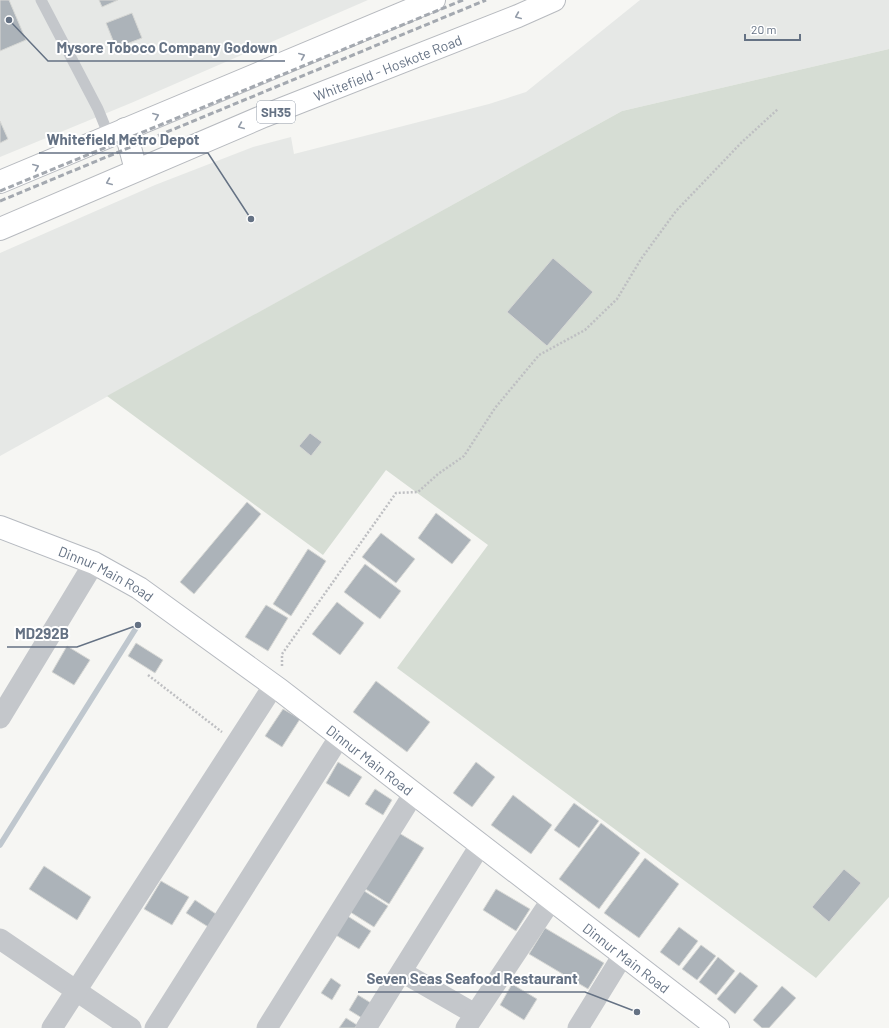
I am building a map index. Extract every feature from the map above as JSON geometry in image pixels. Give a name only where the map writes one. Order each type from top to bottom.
[{"type":"main road","points":[[0,182],[434,0]]},
{"type":"main road","name":"Whitefield - Hoskote Road","points":[[0,229],[264,116],[554,0]]},
{"type":"main road","points":[[117,132],[136,170]]},
{"type":"main road","name":"Dinnur Main Road","points":[[0,527],[94,563],[139,588],[274,685],[718,1028]]},
{"type":"street","points":[[0,718],[94,563]]},
{"type":"street","points":[[52,1028],[274,685]]},
{"type":"street","points":[[155,1028],[340,736]]},
{"type":"street","points":[[266,1028],[414,793]]},
{"type":"street","points":[[366,1028],[481,844]]},
{"type":"street","points":[[402,972],[470,1021],[552,899]]},
{"type":"street","points":[[0,939],[131,1028]]},
{"type":"street","points":[[578,1028],[623,955]]},
{"type":"lane","points":[[41,0],[98,109],[117,132]]},
{"type":"path","points":[[274,685],[282,671],[282,654],[396,493],[418,492],[438,474],[464,456],[495,408],[539,355],[585,330],[617,299],[641,259],[676,211],[741,144],[778,110]]},
{"type":"path","points":[[148,675],[237,743]]},
{"type":"shaded area","points":[[0,0],[368,0],[131,103],[0,157]]},
{"type":"shaded area","points":[[640,0],[889,0],[889,49],[622,111],[0,456],[0,253],[155,185],[253,147],[291,137],[294,154],[489,104],[526,92]]},
{"type":"shaded area","points":[[889,49],[889,897],[816,978],[397,668],[488,545],[386,470],[323,555],[107,396],[622,111]]},
{"type":"building","points":[[0,0],[9,0],[26,40],[0,51]]},
{"type":"building","points":[[99,0],[118,0],[102,7]]},
{"type":"building","points":[[132,13],[142,38],[116,48],[106,23]]},
{"type":"building","points":[[0,121],[8,139],[0,143]]},
{"type":"building","points":[[553,258],[593,292],[547,346],[507,312]]},
{"type":"building","points":[[310,433],[322,442],[311,456],[299,446]]},
{"type":"building","points":[[247,502],[261,514],[194,594],[180,582]]},
{"type":"building","points":[[436,513],[471,540],[452,564],[418,538]]},
{"type":"building","points":[[381,533],[415,559],[396,583],[362,557]]},
{"type":"building","points":[[308,549],[326,561],[291,616],[273,604]]},
{"type":"building","points":[[365,564],[401,591],[380,619],[344,592]]},
{"type":"building","points":[[337,602],[364,623],[340,655],[312,634]]},
{"type":"building","points":[[266,605],[288,618],[268,651],[245,637]]},
{"type":"building","points":[[136,643],[163,660],[155,673],[128,656]]},
{"type":"building","points":[[67,646],[90,660],[74,685],[52,672]]},
{"type":"building","points":[[376,681],[430,722],[407,752],[353,712]]},
{"type":"building","points":[[283,709],[300,719],[282,747],[265,736]]},
{"type":"building","points":[[338,762],[362,777],[349,797],[326,783]]},
{"type":"building","points":[[476,762],[495,777],[472,807],[453,793]]},
{"type":"building","points":[[375,789],[392,800],[383,815],[365,804]]},
{"type":"building","points":[[513,795],[552,825],[531,854],[491,825]]},
{"type":"building","points":[[574,803],[599,821],[579,848],[554,830]]},
{"type":"building","points":[[601,823],[640,853],[599,909],[559,879]]},
{"type":"building","points":[[399,833],[424,848],[389,904],[364,888]]},
{"type":"building","points":[[645,858],[679,884],[639,938],[604,913]]},
{"type":"building","points":[[44,866],[91,897],[77,920],[29,889]]},
{"type":"building","points":[[844,869],[861,883],[829,922],[812,907]]},
{"type":"building","points":[[161,881],[189,897],[172,925],[144,909]]},
{"type":"building","points":[[361,889],[388,906],[374,927],[347,910]]},
{"type":"building","points":[[496,889],[530,909],[516,931],[483,910]]},
{"type":"building","points":[[195,900],[219,916],[210,928],[186,913]]},
{"type":"building","points":[[346,915],[371,931],[359,949],[334,934]]},
{"type":"building","points":[[679,927],[698,941],[679,966],[660,952]]},
{"type":"building","points":[[545,928],[604,963],[588,989],[529,954]]},
{"type":"building","points":[[701,945],[716,956],[697,980],[682,969]]},
{"type":"building","points":[[718,957],[735,971],[716,995],[699,982]]},
{"type":"building","points":[[740,972],[758,986],[735,1014],[717,999]]},
{"type":"building","points":[[331,978],[341,985],[332,1000],[321,993]]},
{"type":"building","points":[[512,984],[537,999],[524,1020],[500,1005]]},
{"type":"building","points":[[782,986],[796,998],[769,1028],[762,1028],[753,1020]]},
{"type":"building","points":[[358,995],[371,1003],[362,1018],[349,1010]]},
{"type":"building","points":[[346,1018],[357,1025],[355,1028],[339,1028]]},
{"type":"waterway","points":[[0,845],[138,625]]},
{"type":"railway","points":[[0,191],[463,0]]},
{"type":"railway","points":[[0,201],[486,0]]},
{"type":"place","name":"Mysore Toboco Company Godown","points":[[9,20]]},
{"type":"place","name":"Whitefield Metro Depot","points":[[251,219]]},
{"type":"place","name":"MD292B","points":[[138,625]]},
{"type":"place","name":"Seven Seas Seafood Restaurant","points":[[637,1012]]}]
